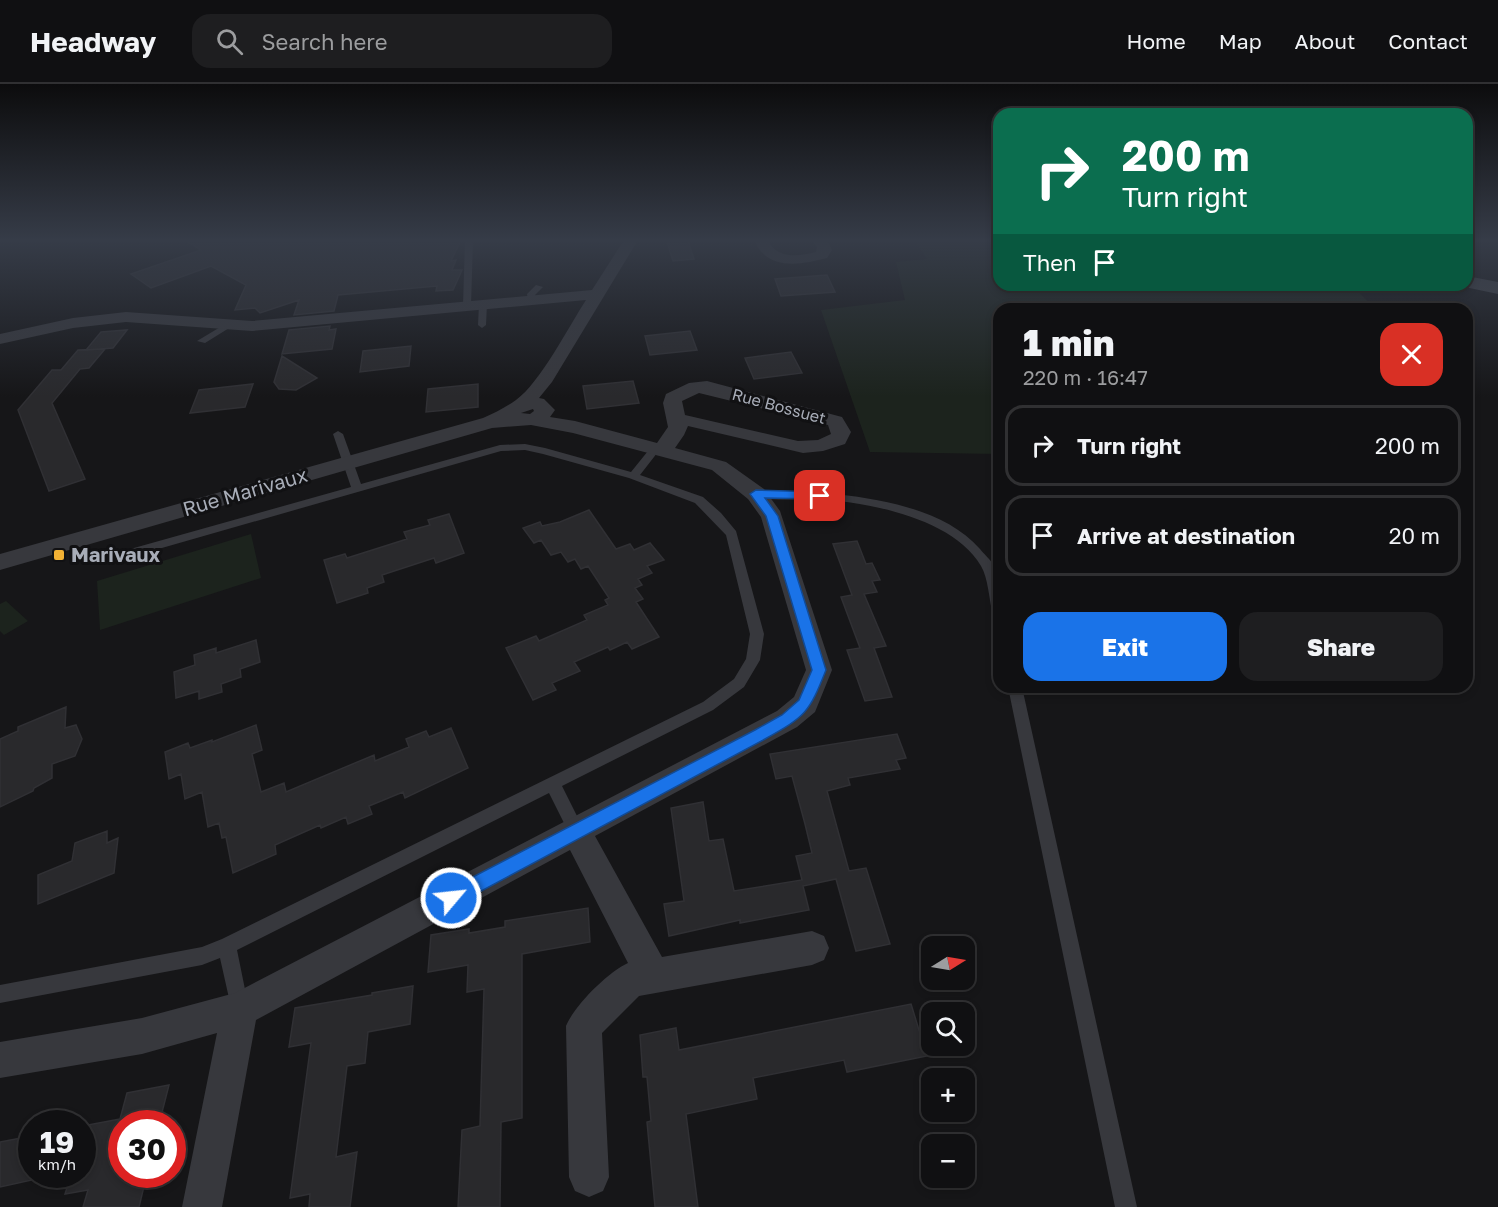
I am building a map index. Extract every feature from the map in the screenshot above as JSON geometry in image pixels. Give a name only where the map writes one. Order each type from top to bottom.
[{"type":"street","points":[[0,339],[106,318],[126,317],[252,326],[475,305],[535,293],[598,294]]},
{"type":"street","points":[[0,1060],[142,1036],[240,1009],[769,729],[787,719],[805,704],[819,670],[772,516],[756,494],[719,466],[562,424],[530,407],[598,294]]},
{"type":"street","name":"Rue Bossuet","points":[[696,387],[706,387],[835,421],[841,427],[842,434],[838,440],[827,444],[813,448],[798,447],[689,420],[678,422],[671,408],[673,398],[696,387]]},
{"type":"street","name":"Rue Marivaux","points":[[0,561],[490,422],[530,407]]},
{"type":"street","points":[[659,449],[678,430],[678,422]]},
{"type":"street","points":[[577,832],[653,976]]},
{"type":"street","points":[[590,1177],[584,1026],[630,980],[812,948]]},
{"type":"street","points":[[202,1207],[240,1009]]},
{"type":"lane","points":[[474,292],[475,305],[482,325]]},
{"type":"lane","points":[[202,341],[230,325]]},
{"type":"lane","points":[[338,434],[357,488]]},
{"type":"lane","points":[[0,994],[202,956],[227,946],[708,706],[739,683],[753,660],[757,634],[732,534],[699,500],[633,476],[525,447],[501,448],[113,558]]},
{"type":"lane","points":[[633,476],[659,449]]},
{"type":"lane","points":[[756,494],[820,496],[888,506],[920,516],[962,536],[988,566],[993,586]]},
{"type":"lane","points":[[1017,693],[1126,1207]]},
{"type":"lane","points":[[552,783],[577,832]]},
{"type":"lane","points":[[227,946],[240,1009]]},
{"type":"shaded area","points":[[903,292],[1359,292],[1369,303],[993,303],[993,454],[870,452],[821,310],[905,300]]},
{"type":"shaded area","points":[[251,534],[261,578],[100,630],[97,581]]},
{"type":"shaded area","points":[[6,601],[28,621],[4,635],[0,631],[0,604]]},
{"type":"building","points":[[243,292],[367,292],[338,295],[334,311],[294,315],[299,300],[260,313],[255,308],[235,310]]},
{"type":"building","points":[[780,292],[830,292],[781,296]]},
{"type":"building","points":[[330,326],[329,330],[336,329],[332,349],[282,354],[289,330]]},
{"type":"building","points":[[127,330],[113,348],[86,350],[101,332]]},
{"type":"building","points":[[690,331],[697,350],[650,355],[645,336]]},
{"type":"building","points":[[411,346],[409,366],[360,372],[363,351]]},
{"type":"building","points":[[105,349],[89,368],[80,369],[52,403],[85,479],[49,491],[18,410],[52,370],[61,370],[78,350]]},
{"type":"building","points":[[791,352],[802,373],[754,379],[745,358]]},
{"type":"building","points":[[282,356],[317,378],[296,390],[279,389],[274,382]]},
{"type":"building","points":[[633,381],[639,403],[587,409],[583,386]]},
{"type":"building","points":[[253,384],[245,407],[190,413],[199,390]]},
{"type":"building","points":[[478,384],[478,407],[426,412],[428,389]]},
{"type":"building","points":[[589,510],[616,549],[630,544],[634,550],[650,543],[664,560],[647,566],[652,573],[638,579],[642,585],[635,588],[643,599],[636,602],[659,637],[632,649],[627,642],[610,650],[608,647],[574,662],[580,671],[552,683],[556,690],[533,700],[506,648],[536,636],[539,641],[587,620],[584,615],[608,605],[605,600],[609,598],[588,566],[581,569],[575,559],[568,562],[561,552],[551,555],[541,540],[534,543],[523,528],[540,522],[542,526],[560,522]]},
{"type":"building","points":[[449,514],[464,553],[436,563],[434,558],[382,575],[384,582],[367,588],[368,593],[337,603],[324,560],[345,554],[347,558],[407,539],[404,532],[430,525],[428,520]]},
{"type":"building","points":[[857,541],[866,564],[872,563],[880,580],[872,581],[877,592],[864,594],[886,646],[874,648],[892,697],[865,701],[847,650],[860,648],[841,597],[852,595],[833,544]]},
{"type":"building","points":[[256,640],[260,662],[240,669],[241,677],[221,684],[222,692],[199,699],[199,691],[176,698],[174,672],[195,665],[194,655],[216,648],[216,653]]},
{"type":"building","points":[[66,707],[65,728],[76,725],[82,739],[75,756],[52,764],[52,778],[34,788],[33,791],[0,807],[0,739],[18,731],[18,727]]},
{"type":"building","points":[[256,725],[262,750],[252,754],[261,792],[284,783],[286,792],[374,755],[375,761],[409,747],[406,739],[426,731],[429,737],[451,728],[468,768],[405,798],[403,792],[369,806],[372,814],[348,824],[346,817],[321,828],[320,825],[275,845],[276,854],[233,873],[226,837],[222,838],[219,823],[208,827],[202,792],[185,799],[181,774],[169,779],[165,752],[188,743],[190,748],[212,740],[212,742]]},
{"type":"building","points":[[897,734],[906,758],[896,760],[900,769],[848,778],[850,785],[827,791],[849,871],[866,868],[890,944],[856,951],[836,879],[803,886],[809,910],[740,923],[740,920],[669,936],[664,904],[684,901],[671,808],[703,802],[709,841],[723,839],[734,891],[802,880],[796,856],[812,853],[805,824],[792,776],[776,779],[770,754]]},
{"type":"building","points":[[107,831],[107,843],[118,838],[114,873],[38,904],[38,875],[72,861],[75,843]]},
{"type":"building","points":[[588,908],[590,942],[522,954],[522,1118],[501,1122],[500,1207],[458,1207],[462,1130],[480,1126],[484,989],[467,992],[468,965],[428,972],[431,935],[469,929],[469,933],[505,927],[505,921]]},
{"type":"building","points":[[413,986],[410,1024],[368,1032],[365,1063],[347,1066],[336,1157],[357,1152],[350,1207],[309,1207],[310,1194],[290,1198],[311,1043],[289,1047],[295,1008]]},
{"type":"building","points":[[911,1004],[921,1036],[921,1056],[927,1056],[847,1072],[844,1060],[753,1078],[757,1099],[686,1114],[698,1207],[655,1207],[647,1122],[651,1121],[647,1077],[643,1077],[640,1035],[676,1028],[679,1050]]},
{"type":"building","points":[[169,1085],[163,1110],[122,1110],[127,1093]]},
{"type":"building","points":[[108,1121],[108,1188],[144,1188],[139,1207],[83,1207],[88,1190],[65,1194],[67,1188],[96,1188],[96,1123]]},
{"type":"building","points":[[18,1139],[18,1183],[0,1187],[0,1142]]},
{"type":"place","name":"Marivaux","points":[[59,555]]},
{"type":"route","points":[[451,898],[760,734],[787,719],[805,704],[819,670],[772,516],[756,494],[820,496]]}]
